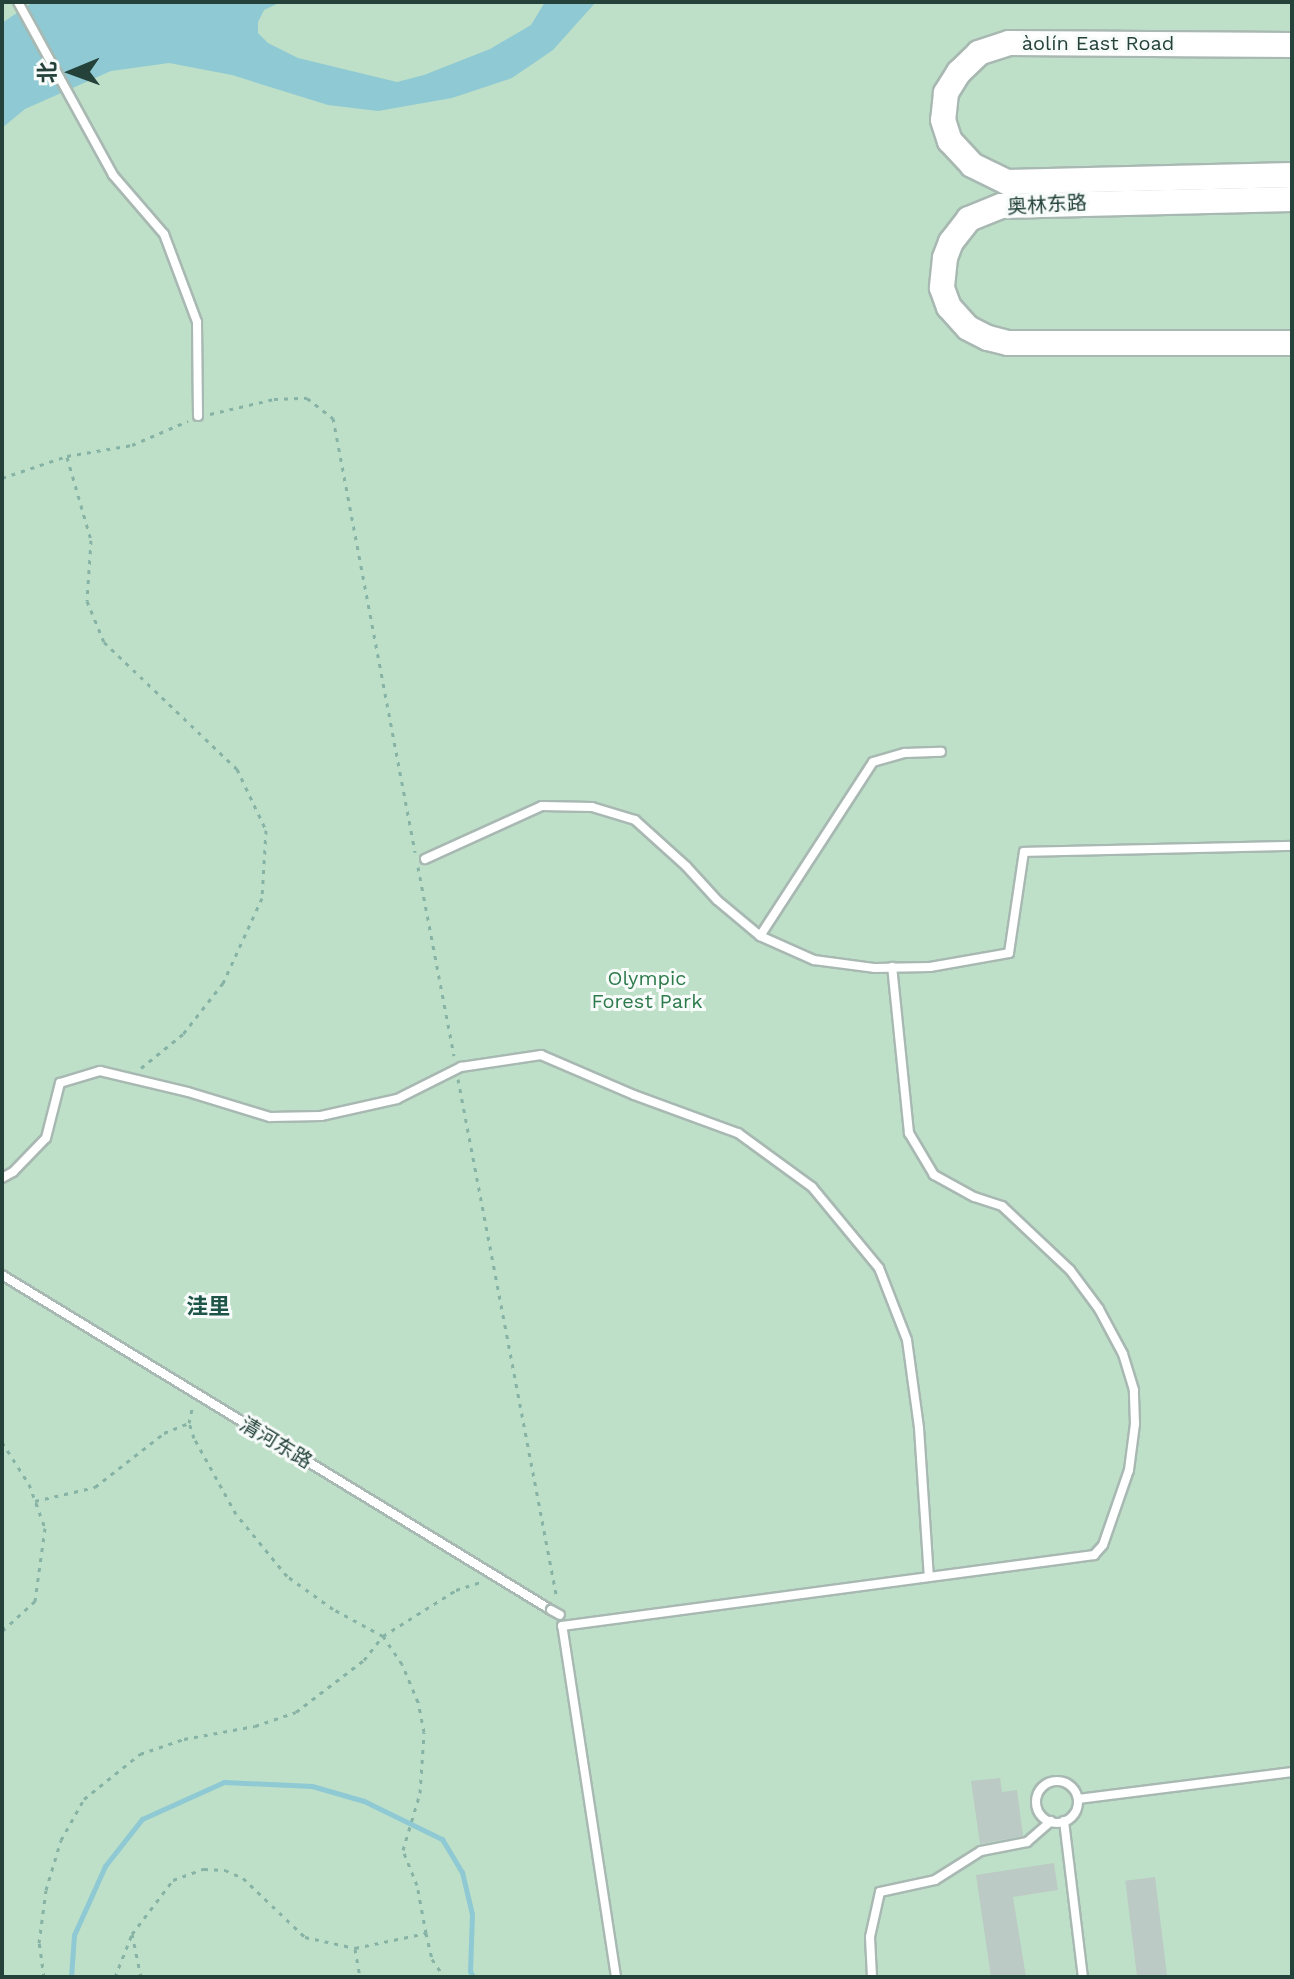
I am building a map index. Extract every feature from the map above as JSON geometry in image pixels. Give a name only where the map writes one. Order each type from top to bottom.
[{"type":"main road","name":"àolín East Road","points":[[1292,45],[1009,43],[979,53],[959,72],[946,93],[943,120],[950,141],[972,165],[1007,182],[1191,175],[1292,175]]},
{"type":"main road","name":"奥林东路","points":[[1292,199],[1001,206],[969,219],[951,242],[945,258],[942,288],[949,307],[968,328],[1008,343],[1292,343]]},
{"type":"lane","points":[[18,2],[113,175],[164,234],[197,322],[198,416]]},
{"type":"lane","points":[[760,936],[873,762],[905,753],[941,752]]},
{"type":"lane","points":[[425,859],[542,806],[592,807],[635,820],[686,866],[717,900],[760,936],[814,960],[930,967],[1009,953],[1024,852],[1292,846]]},
{"type":"lane","points":[[616,1977],[562,1626],[1094,1555],[1103,1545],[1129,1470],[1135,1424],[1134,1390],[1123,1354],[1099,1309],[1070,1270],[1002,1206],[974,1197],[934,1175],[909,1133],[892,967]]},
{"type":"lane","points":[[2,1178],[13,1172],[46,1138],[60,1083],[100,1071],[270,1117],[321,1116],[397,1099],[456,1069],[541,1055],[634,1095],[738,1133],[812,1187],[879,1268],[907,1340],[919,1428],[929,1577]]},
{"type":"lane","name":"清河东路","points":[[2,1275],[560,1615]]},
{"type":"lane","points":[[1078,1799],[1292,1772]]},
{"type":"lane","points":[[1066,1783],[1078,1799],[1075,1812],[1064,1821],[1051,1821],[1040,1813],[1036,1801],[1046,1784],[1066,1783]]},
{"type":"lane","points":[[872,1977],[870,1937],[880,1892],[935,1880],[981,1851],[1027,1842],[1051,1821]]},
{"type":"lane","points":[[1064,1821],[1083,1977]]},
{"type":"path","points":[[2,478],[67,456],[132,445],[198,416],[274,399],[307,398],[333,418],[415,852]]},
{"type":"path","points":[[67,456],[91,540],[87,601],[104,642],[237,769],[266,830],[262,898],[223,983],[183,1034],[128,1078]]},
{"type":"path","points":[[418,867],[562,1626]]},
{"type":"path","points":[[196,1394],[189,1423],[236,1514],[287,1576],[333,1609],[383,1636],[402,1664],[418,1702],[424,1732],[420,1793],[403,1850],[417,1885],[432,1959],[444,1977]]},
{"type":"path","points":[[35,1501],[95,1487],[164,1433],[189,1423]]},
{"type":"path","points":[[2,1442],[29,1484],[45,1528],[35,1601],[2,1631]]},
{"type":"path","points":[[44,1977],[39,1943],[46,1890],[61,1840],[84,1799],[140,1754],[184,1739],[255,1726],[296,1712],[364,1660],[383,1636],[456,1590],[497,1577]]},
{"type":"path","points":[[115,1977],[132,1934],[173,1880],[204,1869],[225,1870],[243,1878],[305,1937],[355,1948],[426,1933]]},
{"type":"path","points":[[132,1934],[141,1977]]},
{"type":"path","points":[[355,1948],[360,1977]]},
{"type":"green space","name":"Olympic Forest Park","points":[[2,2],[1292,2],[1292,1977],[2,1977]]},
{"type":"water","points":[[33,2],[281,2],[264,10],[258,22],[258,33],[268,43],[298,58],[397,82],[424,75],[490,49],[531,25],[545,2],[596,2],[553,50],[512,78],[452,98],[378,111],[328,105],[232,75],[169,63],[111,71],[25,109],[2,128],[2,23]]},
{"type":"building","points":[[1000,1778],[1002,1792],[1017,1790],[1023,1836],[980,1844],[971,1781]]},
{"type":"building","points":[[1054,1863],[1058,1890],[1013,1897],[1026,1977],[991,1977],[976,1875]]},
{"type":"building","points":[[1155,1877],[1167,1977],[1137,1977],[1125,1881]]},
{"type":"waterway","points":[[71,1977],[74,1935],[105,1866],[142,1819],[224,1782],[312,1786],[364,1801],[442,1839],[462,1872],[472,1914],[470,1971],[473,1977]]},
{"type":"district","name":"洼里","points":[[208,1307]]}]
